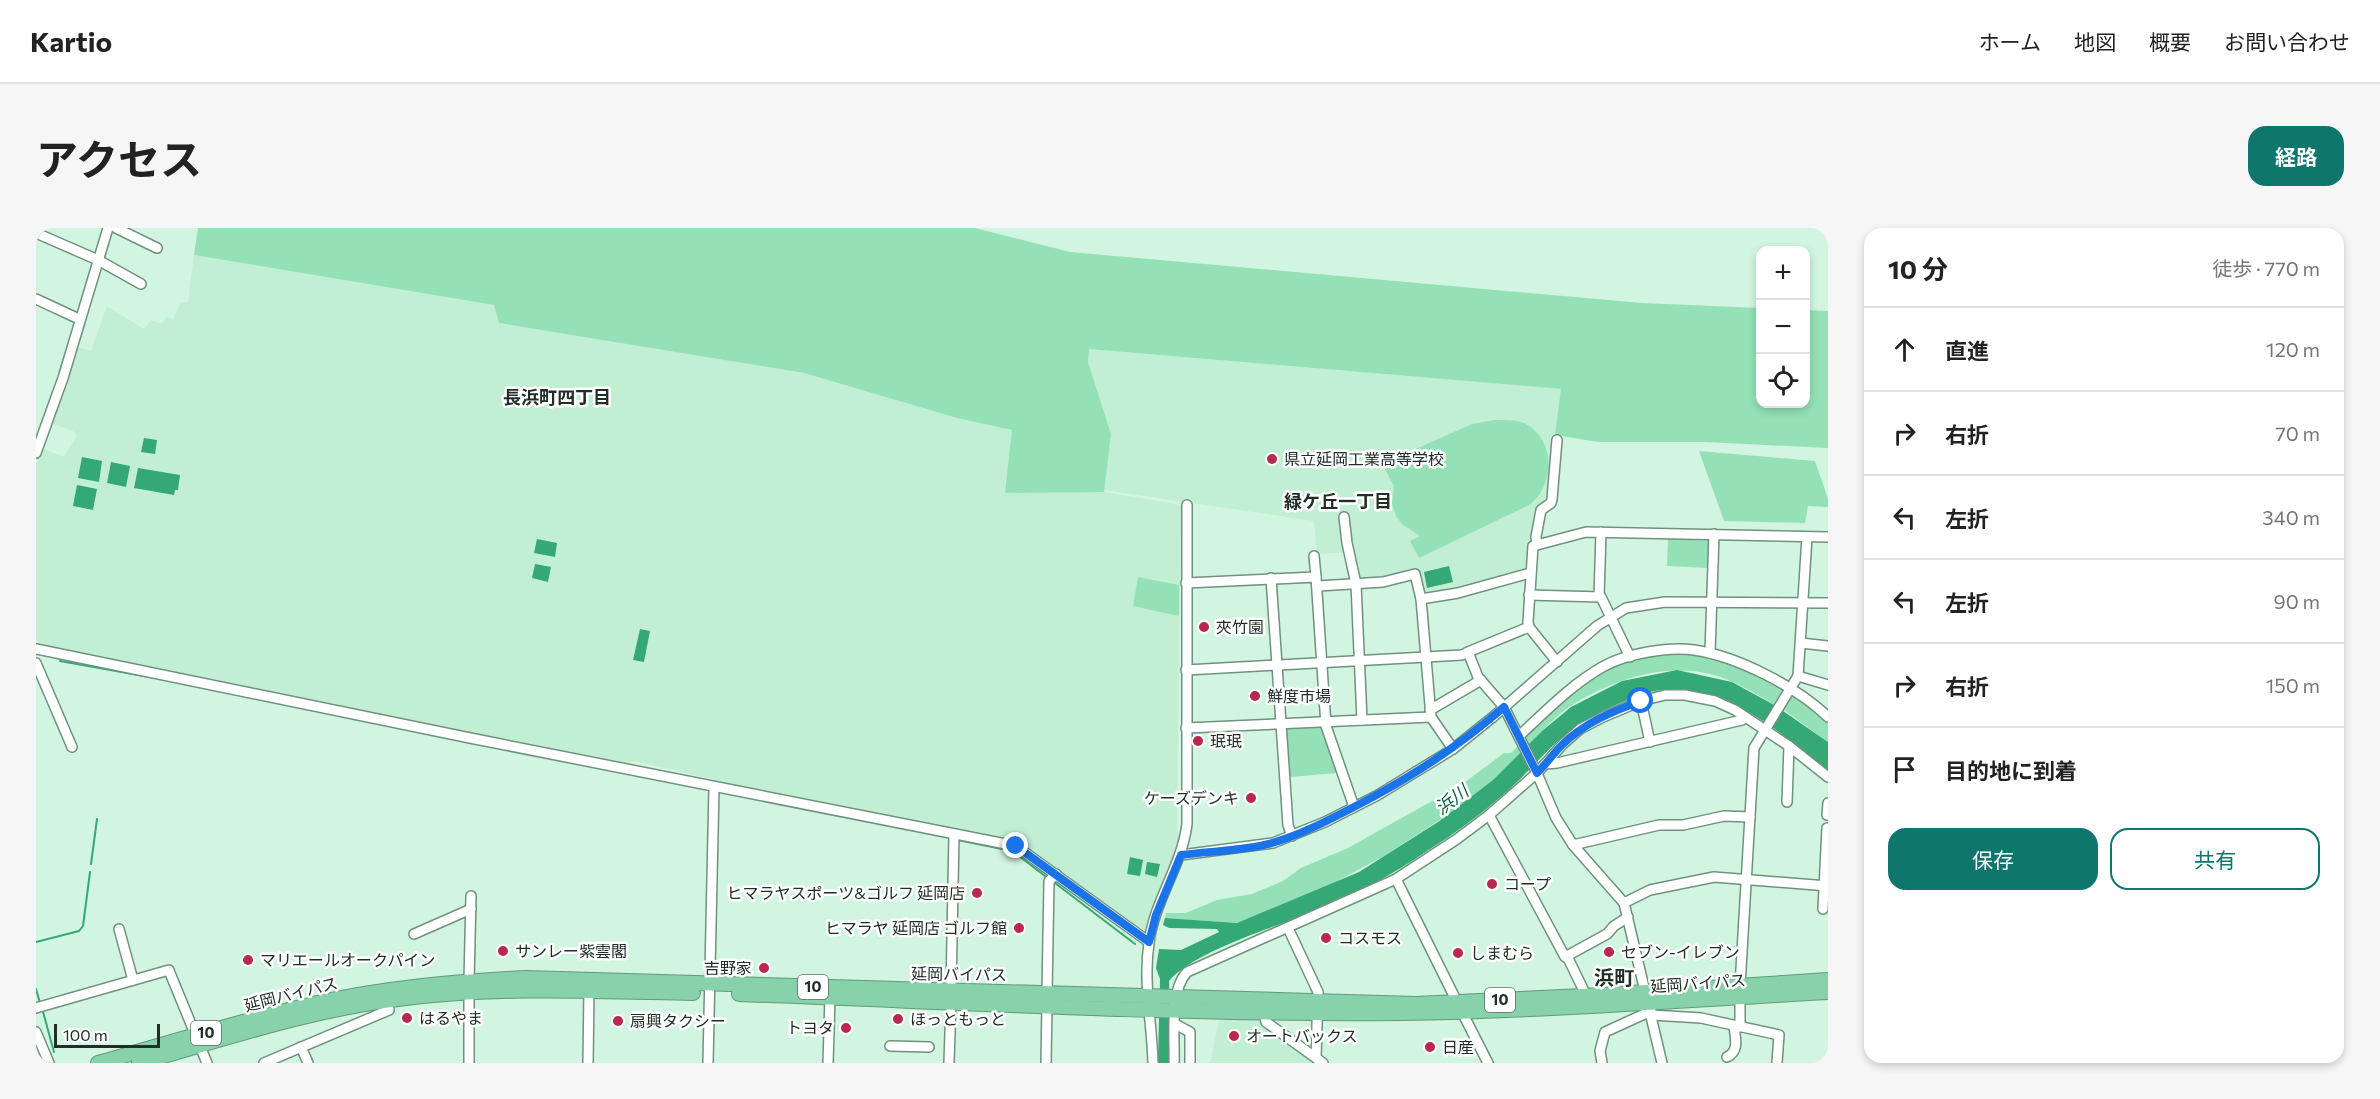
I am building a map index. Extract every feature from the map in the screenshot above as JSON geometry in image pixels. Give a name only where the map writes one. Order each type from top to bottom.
[{"type":"highway","name":"延岡バイパス","points":[[139,1063],[197,1041],[314,1004],[470,987],[525,978],[830,997],[951,996]]},
{"type":"highway","name":"延岡バイパス","points":[[470,987],[589,990],[710,989],[1163,1002],[1318,1002],[1460,1007],[1649,1005],[1828,980]]},
{"type":"highway","name":"延岡バイパス","points":[[1740,991],[1828,992]]},
{"type":"highway","name":"延岡バイパス","points":[[1460,1007],[1584,996],[1649,1005]]},
{"type":"highway","name":"延岡バイパス","points":[[1163,1002],[1264,1012],[1318,1002]]},
{"type":"highway","name":"延岡バイパス","points":[[98,1063],[197,1041]]},
{"type":"street","points":[[36,453],[66,368],[108,228]]},
{"type":"street","points":[[116,228],[157,248]]},
{"type":"street","points":[[36,233],[98,260],[141,284]]},
{"type":"street","points":[[36,299],[79,319]]},
{"type":"street","points":[[1537,545],[1536,537],[1541,510],[1552,499],[1557,440]]},
{"type":"street","points":[[1174,1063],[1175,1024],[1163,1002],[1149,942],[1156,915],[1181,855],[1186,825],[1186,505]]},
{"type":"street","points":[[1344,517],[1356,584],[1362,720]]},
{"type":"street","points":[[1557,662],[1529,627],[1533,546],[1586,532],[1828,537]]},
{"type":"street","points":[[1601,532],[1599,597],[1630,657]]},
{"type":"street","points":[[1710,653],[1714,534]]},
{"type":"street","points":[[1727,1057],[1734,1054],[1736,1048],[1754,748],[1798,676],[1807,537]]},
{"type":"street","points":[[1314,556],[1326,721],[1354,807]]},
{"type":"street","points":[[1420,599],[1458,593],[1530,573]]},
{"type":"street","points":[[1186,582],[1271,579],[1356,584],[1383,582],[1414,574],[1420,599],[1430,714],[1453,749]]},
{"type":"street","points":[[1271,579],[1288,825],[1292,836]]},
{"type":"street","points":[[1529,595],[1599,597]]},
{"type":"street","points":[[1181,855],[1254,847],[1292,836],[1354,807],[1407,778],[1453,749],[1610,616],[1626,608],[1653,602],[1828,603]]},
{"type":"street","points":[[1186,670],[1462,655],[1529,627]]},
{"type":"street","points":[[1801,643],[1828,646]]},
{"type":"street","points":[[36,649],[1016,846],[1149,942]]},
{"type":"street","points":[[1521,739],[1572,687],[1605,666],[1630,657],[1670,650],[1692,649],[1710,653],[1760,673],[1814,703],[1828,717]]},
{"type":"street","points":[[1468,652],[1481,680],[1504,707],[1521,739],[1556,818],[1573,845],[1624,903],[1662,1063]]},
{"type":"street","points":[[36,663],[72,747]]},
{"type":"street","points":[[1798,676],[1828,685]]},
{"type":"street","points":[[1186,729],[1362,720],[1430,714],[1481,680]]},
{"type":"street","points":[[1153,1063],[1152,1029],[1163,1002],[1187,972],[1396,879],[1490,815],[1580,729],[1603,717],[1641,701],[1665,695],[1685,695],[1715,701],[1790,746],[1828,777]]},
{"type":"street","points":[[1641,701],[1650,742]]},
{"type":"street","points":[[1545,764],[1650,742],[1742,720],[1745,717]]},
{"type":"street","points":[[1787,802],[1790,746]]},
{"type":"street","points":[[708,1063],[714,787]]},
{"type":"street","points":[[1827,815],[1828,803]]},
{"type":"street","points":[[1490,815],[1565,957],[1567,956],[1583,989],[1584,996]]},
{"type":"street","points":[[1573,845],[1659,825],[1683,825],[1724,816],[1750,817]]},
{"type":"street","points":[[1823,909],[1826,886],[1827,828]]},
{"type":"street","points":[[949,1063],[954,834]]},
{"type":"street","points":[[1046,1063],[1049,881],[1056,874]]},
{"type":"street","points":[[1624,903],[1650,890],[1714,877],[1826,886]]},
{"type":"street","points":[[1396,879],[1488,1063]]},
{"type":"street","points":[[469,1063],[471,896]]},
{"type":"street","points":[[414,934],[471,909]]},
{"type":"street","points":[[1567,956],[1606,934],[1628,917]]},
{"type":"street","points":[[1288,928],[1318,1002],[1320,1060]]},
{"type":"street","points":[[119,929],[133,980]]},
{"type":"street","points":[[36,1008],[169,971],[207,1063]]},
{"type":"street","points":[[588,1063],[589,990]]},
{"type":"street","points":[[264,1063],[389,1010],[387,995]]},
{"type":"street","points":[[828,1063],[830,997]]},
{"type":"street","points":[[1602,1063],[1600,1051],[1605,1032],[1649,1005],[1779,1035],[1777,1063]]},
{"type":"street","points":[[1264,1012],[1266,1022],[1320,1060]]},
{"type":"street","points":[[1175,1024],[1190,1032],[1190,1063]]},
{"type":"street","points":[[36,1032],[49,1063]]},
{"type":"street","points":[[890,1046],[929,1047]]},
{"type":"street","points":[[301,1047],[308,1063]]},
{"type":"shaded area","points":[[198,228],[975,228],[1070,252],[1642,303],[1756,308],[1756,408],[1810,408],[1810,310],[1828,311],[1828,448],[1705,442],[1598,442],[1555,435],[1561,389],[1089,349],[1088,362],[1111,434],[1104,492],[1005,493],[1012,430],[957,418],[804,373],[499,323],[494,305],[194,255]]},
{"type":"shaded area","points":[[194,255],[494,305],[500,323],[804,373],[957,418],[1013,430],[1005,493],[1104,492],[1181,505],[1177,832],[1181,833],[1176,853],[1146,928],[1138,931],[1019,844],[774,794],[636,761],[626,763],[464,733],[232,686],[50,647],[39,642],[36,639],[36,466],[41,448],[64,457],[77,436],[73,431],[48,422],[74,346],[91,351],[107,306],[144,329],[151,320],[162,324],[167,316],[173,319],[181,302],[188,302]]},
{"type":"shaded area","points":[[1089,349],[1562,389],[1547,498],[1538,506],[1527,570],[1425,595],[1417,569],[1386,577],[1358,580],[1351,552],[1317,554],[1314,521],[1104,490],[1111,434],[1088,362]]},
{"type":"shaded area","points":[[1494,420],[1519,421],[1536,431],[1547,452],[1547,475],[1544,487],[1529,505],[1419,558],[1410,541],[1420,536],[1402,524],[1396,516],[1392,504],[1394,486],[1382,464],[1472,424]]},
{"type":"shaded area","points":[[144,438],[157,440],[155,454],[141,452]]},
{"type":"shaded area","points":[[1699,451],[1815,461],[1828,499],[1828,507],[1808,506],[1805,523],[1724,521]]},
{"type":"shaded area","points":[[82,457],[102,461],[99,482],[78,478]]},
{"type":"shaded area","points":[[111,462],[130,466],[126,487],[107,483]]},
{"type":"shaded area","points":[[138,468],[180,475],[178,490],[175,490],[174,495],[134,488]]},
{"type":"shaded area","points":[[77,485],[97,489],[93,510],[73,506]]},
{"type":"shaded area","points":[[537,539],[557,543],[555,557],[534,553]]},
{"type":"shaded area","points":[[1668,539],[1710,541],[1709,568],[1667,566]]},
{"type":"shaded area","points":[[535,564],[551,567],[548,582],[532,578]]},
{"type":"shaded area","points":[[1449,566],[1453,582],[1427,588],[1424,572]]},
{"type":"shaded area","points":[[1138,577],[1179,585],[1179,616],[1133,606]]},
{"type":"shaded area","points":[[640,629],[650,631],[644,662],[633,660]]},
{"type":"shaded area","points":[[1691,652],[1738,666],[1782,689],[1776,706],[1736,683],[1710,674],[1691,671],[1651,673],[1613,684],[1577,702],[1561,713],[1528,745],[1525,733],[1564,699],[1599,674],[1638,659],[1662,654]]},
{"type":"shaded area","points":[[1677,670],[1732,682],[1776,706],[1828,742],[1828,770],[1772,727],[1732,704],[1711,696],[1689,691],[1661,690],[1643,694],[1613,706],[1566,734],[1486,809],[1402,868],[1333,903],[1218,949],[1181,970],[1169,981],[1171,1063],[1158,1063],[1160,979],[1156,968],[1159,949],[1181,950],[1219,932],[1217,929],[1169,928],[1163,925],[1165,918],[1237,923],[1359,872],[1438,822],[1493,780],[1542,731],[1571,707],[1622,681]]},
{"type":"shaded area","points":[[1794,694],[1828,721],[1828,742],[1784,710]]},
{"type":"shaded area","points":[[1320,725],[1337,773],[1290,777],[1286,726]]},
{"type":"shaded area","points":[[1518,746],[1521,752],[1493,780],[1449,814],[1384,856],[1328,886],[1237,923],[1165,918],[1166,913],[1186,913],[1217,900],[1252,894],[1283,881],[1301,868],[1348,848],[1432,801],[1441,800],[1504,753],[1511,753]]},
{"type":"shaded area","points":[[1130,857],[1143,860],[1140,876],[1127,874]]},
{"type":"shaded area","points":[[1147,862],[1160,864],[1157,877],[1145,874]]},
{"type":"shaded area","points":[[1255,1016],[1320,1063],[1210,1063],[1220,1017]]},
{"type":"waterway","points":[[60,661],[172,681]]},
{"type":"waterway","points":[[91,864],[97,819]]},
{"type":"waterway","points":[[958,840],[1002,849]]},
{"type":"waterway","points":[[1015,853],[1045,876]]},
{"type":"waterway","points":[[36,942],[79,931],[83,926],[90,872]]},
{"type":"waterway","points":[[1055,883],[1135,944]]},
{"type":"waterway","points":[[36,989],[40,1003]]},
{"type":"waterway","points":[[42,1008],[54,1052]]},
{"type":"place","name":"県立延岡工業高等学校","points":[[1272,459]]},
{"type":"place","name":"夾竹園","points":[[1204,627]]},
{"type":"place","name":"鮮度市場","points":[[1255,696]]},
{"type":"place","name":"珉珉","points":[[1198,741]]},
{"type":"place","name":"ケーズデンキ","points":[[1251,798]]},
{"type":"place","name":"コープ","points":[[1492,884]]},
{"type":"place","name":"ヒマラヤスポーツ&ゴルフ 延岡店","points":[[977,893]]},
{"type":"place","name":"ヒマラヤ 延岡店 ゴルフ館","points":[[1019,928]]},
{"type":"place","name":"コスモス","points":[[1326,938]]},
{"type":"place","name":"サンレー紫雲閣","points":[[503,951]]},
{"type":"place","name":"セブン-イレブン","points":[[1609,952]]},
{"type":"place","name":"しまむら","points":[[1458,953]]},
{"type":"place","name":"マリエールオークパイン","points":[[248,960]]},
{"type":"place","name":"吉野家","points":[[764,968]]},
{"type":"place","name":"はるやま","points":[[407,1018]]},
{"type":"place","name":"ほっともっと","points":[[898,1019]]},
{"type":"place","name":"扇興タクシー","points":[[618,1021]]},
{"type":"place","name":"トヨタ","points":[[846,1028]]},
{"type":"place","name":"オートバックス","points":[[1234,1036]]},
{"type":"place","name":"日産","points":[[1430,1047]]},
{"type":"district","name":"長浜町四丁目","points":[[557,398]]},
{"type":"district","name":"緑ケ丘一丁目","points":[[1338,502]]},
{"type":"district","name":"浜町","points":[[1614,978]]},
{"type":"route","points":[[1016,846],[1149,942],[1156,915],[1181,855],[1273,843],[1326,822],[1429,765],[1475,732],[1504,707],[1537,773],[1580,729],[1623,707],[1641,701]]},
{"type":"water label","name":"浜川","points":[[1452,800]]}]
